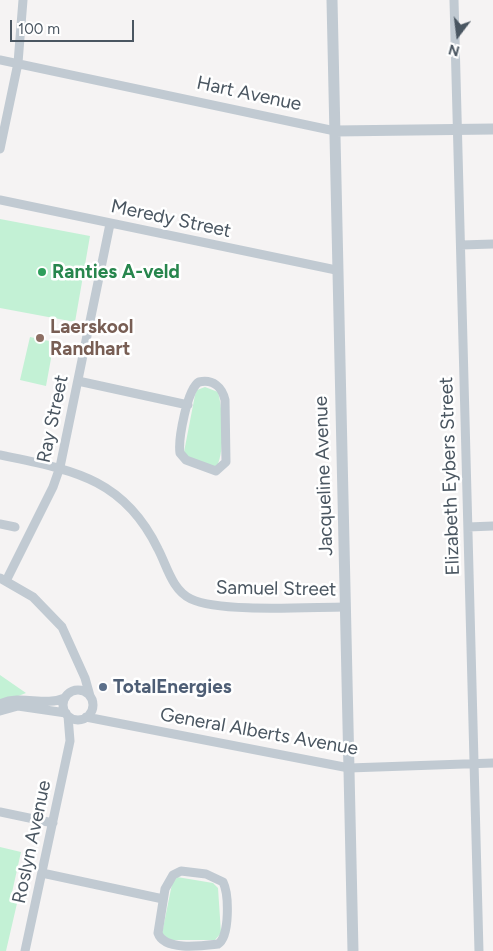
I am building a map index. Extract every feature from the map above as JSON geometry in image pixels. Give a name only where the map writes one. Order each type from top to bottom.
[{"type":"street","points":[[0,149],[18,63],[23,0]]},
{"type":"street","name":"Jacqueline Avenue","points":[[332,0],[336,270],[353,951]]},
{"type":"street","name":"Elizabeth Eybers Street","points":[[454,0],[479,951]]},
{"type":"street","name":"Hart Avenue","points":[[0,60],[335,131],[493,129]]},
{"type":"street","name":"Meredy Street","points":[[0,200],[336,270]]},
{"type":"street","name":"Ray Street","points":[[3,580],[53,487],[60,467],[110,224]]},
{"type":"street","points":[[461,245],[493,244]]},
{"type":"street","points":[[78,381],[188,405]]},
{"type":"street","points":[[199,382],[215,384],[223,393],[226,406],[226,457],[220,470],[212,470],[182,457],[180,440],[188,405],[193,388],[199,382]]},
{"type":"street","name":"Samuel Street","points":[[0,455],[60,467],[83,474],[100,484],[131,508],[158,547],[176,588],[189,598],[208,604],[266,608],[345,606]]},
{"type":"street","points":[[0,524],[15,527]]},
{"type":"street","points":[[468,527],[493,526]]},
{"type":"street","points":[[3,580],[33,597],[62,627],[78,664],[91,700],[90,713],[84,718],[70,741]]},
{"type":"street","points":[[0,704],[22,700],[50,702],[65,698],[73,691],[78,679],[78,664]]},
{"type":"street","points":[[73,691],[85,692],[110,720]]},
{"type":"street","points":[[65,698],[63,706],[67,715],[70,741]]},
{"type":"street","points":[[0,711],[18,706],[84,718]]},
{"type":"street","name":"General Alberts Avenue","points":[[84,718],[110,720],[349,768],[493,763]]},
{"type":"street","name":"Roslyn Avenue","points":[[25,951],[70,741]]},
{"type":"street","points":[[0,812],[53,823]]},
{"type":"street","points":[[176,872],[206,874],[223,882],[226,896],[226,933],[223,941],[208,946],[177,946],[163,943],[158,933],[163,899],[168,880],[176,872]]},
{"type":"street","points":[[42,873],[163,899]]},
{"type":"green space","name":"Ranties A-veld","points":[[0,219],[90,236],[75,322],[0,308]]},
{"type":"green space","points":[[30,337],[54,342],[46,386],[20,380]]},
{"type":"green space","points":[[205,387],[218,392],[222,419],[220,459],[217,466],[212,468],[187,457],[184,452],[195,395],[197,390]]},
{"type":"green space","points":[[0,675],[26,693],[0,703]]},
{"type":"green space","points":[[0,847],[21,852],[11,897],[18,899],[6,951],[0,951]]},
{"type":"green space","points":[[177,877],[213,883],[218,888],[221,933],[215,940],[165,940],[162,933],[172,884]]},
{"type":"place","name":"Ranties A-veld","points":[[42,272]]},
{"type":"place","name":"Laerskool Randhart","points":[[40,338]]},
{"type":"place","name":"TotalEnergies","points":[[103,687]]}]
